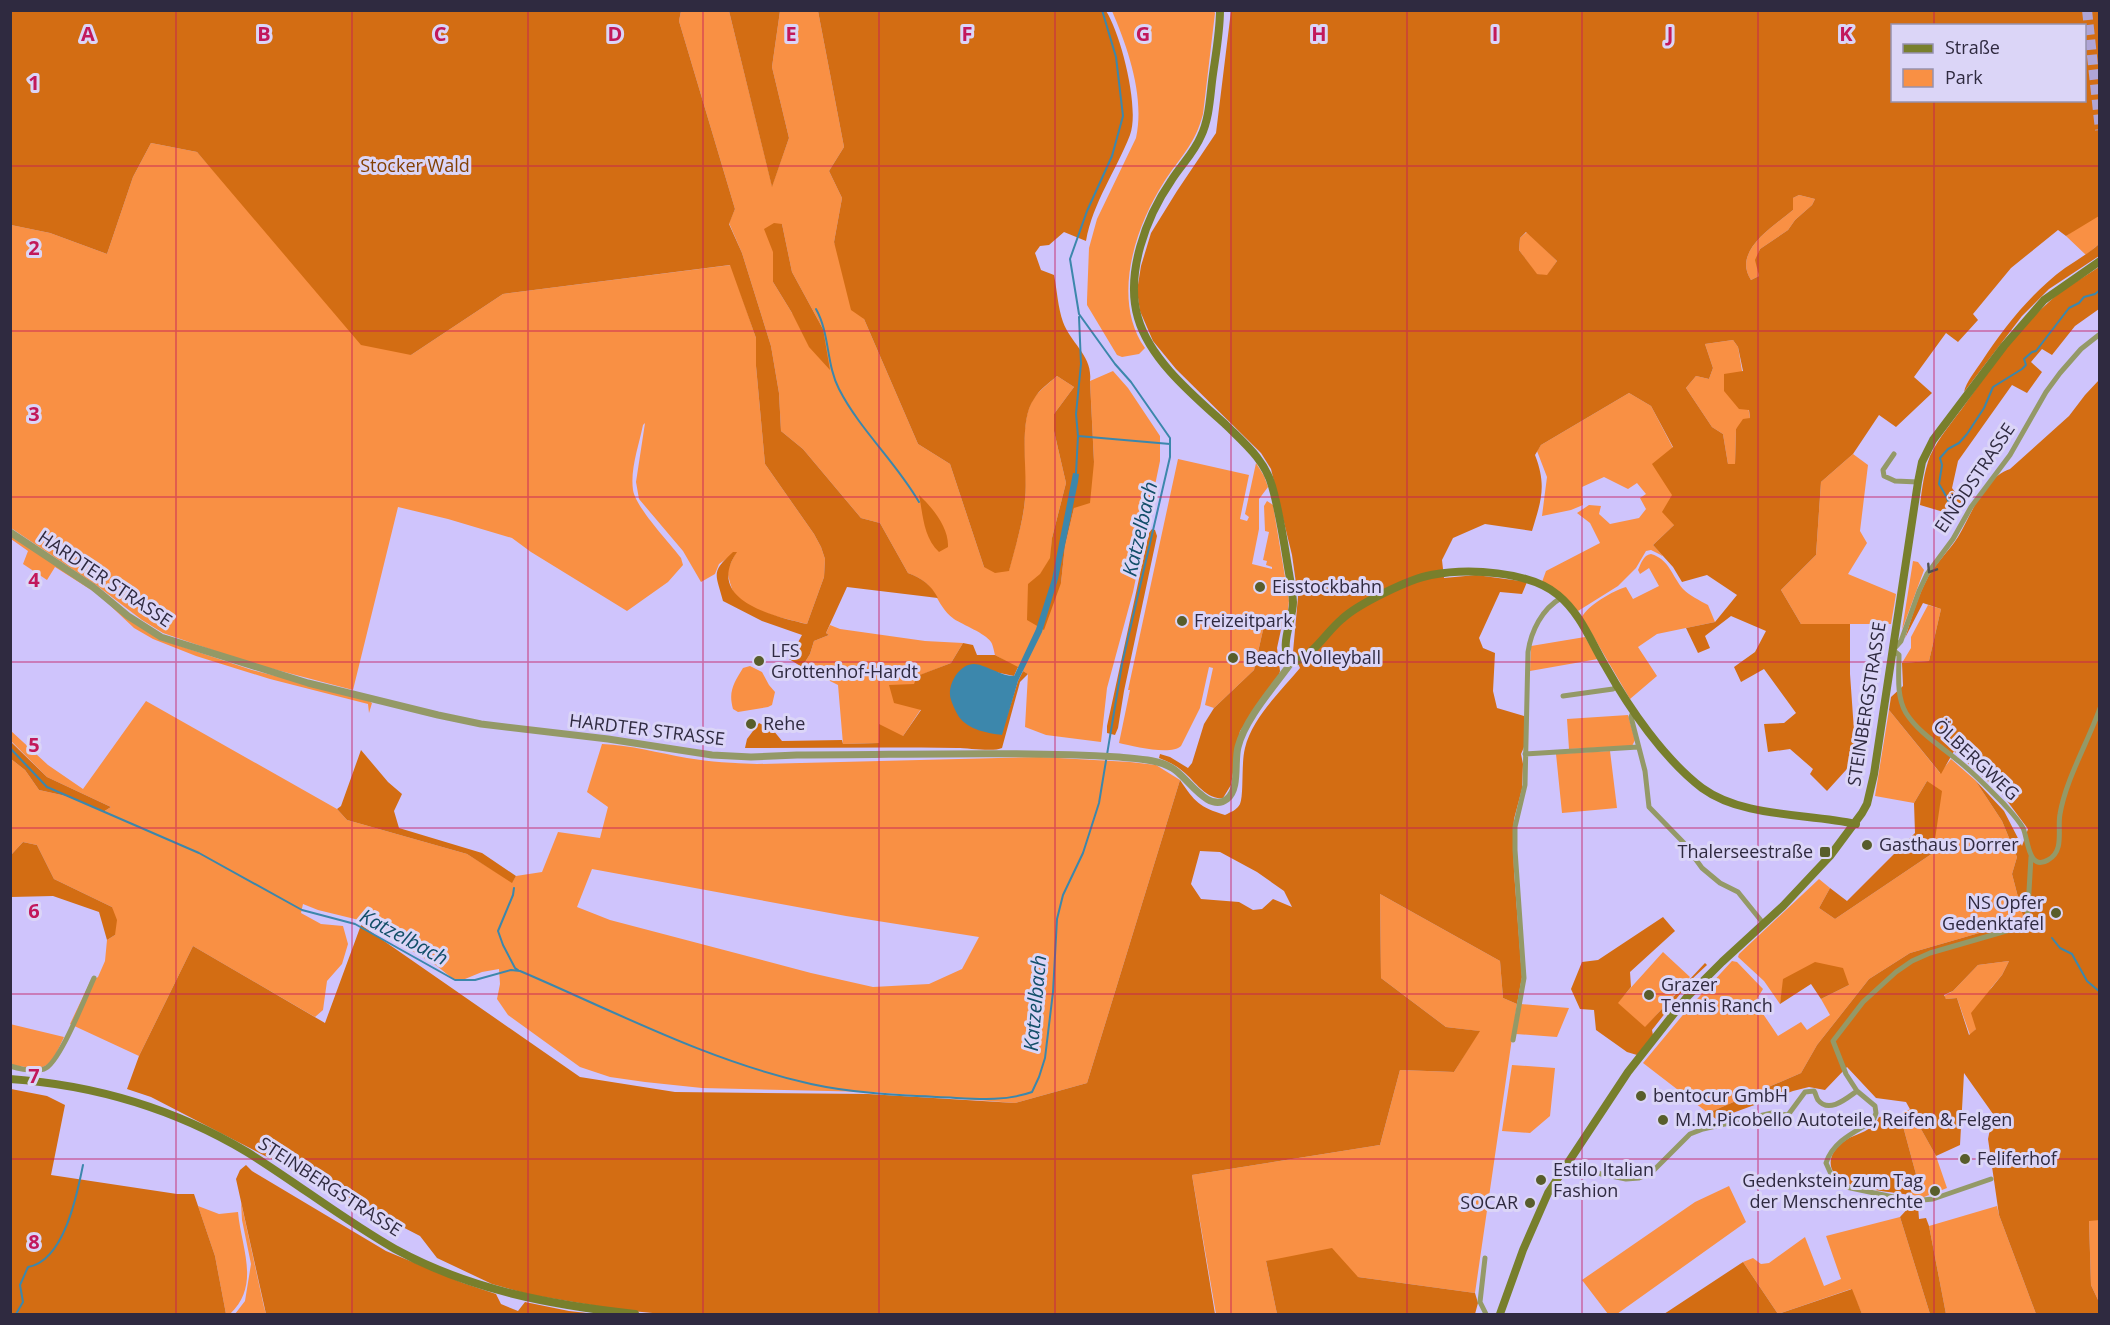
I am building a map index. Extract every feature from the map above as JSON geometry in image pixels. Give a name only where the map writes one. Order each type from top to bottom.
[{"type":"main road","points":[[1220,10],[1207,117],[1202,135],[1190,156],[1171,180],[1156,207],[1138,253],[1134,272],[1135,307],[1144,335],[1152,350],[1201,403],[1258,458],[1267,472],[1282,533],[1293,601],[1285,651],[1291,663],[1296,662],[1316,646],[1344,616],[1363,604],[1428,575],[1454,571],[1477,571],[1532,580],[1561,597],[1578,616],[1633,712],[1674,761],[1712,794],[1736,804],[1767,811],[1856,824]]},
{"type":"main road","name":"STEINBERGSTRASSE","points":[[1500,1314],[1523,1250],[1548,1193],[1632,1067],[1681,1005],[1722,962],[1783,906],[1830,856],[1856,824],[1866,807],[1871,789],[1922,462],[1933,440],[2004,346],[2044,300],[2100,261]]},
{"type":"main road","name":"STEINBERGSTRASSE","points":[[10,1079],[74,1087],[112,1096],[146,1106],[198,1127],[247,1153],[395,1249],[471,1282],[519,1297],[574,1308],[634,1314]]},
{"type":"street","name":"EINÖDSTRASSE","points":[[1893,650],[1901,641],[1927,574],[1953,539],[1973,504],[2010,455],[2046,392],[2072,359],[2100,334]]},
{"type":"street","points":[[1894,454],[1883,470],[1884,476],[1895,481],[1918,482]]},
{"type":"street","name":"HARDTER STRASSE","points":[[10,532],[93,587],[128,616],[161,637],[308,684],[438,716],[712,755],[741,757],[1099,756],[1142,759],[1176,770],[1210,802],[1218,803],[1227,799],[1233,789],[1238,747],[1245,730],[1291,663]]},
{"type":"street","points":[[1513,1040],[1524,978],[1515,827],[1525,785],[1530,639],[1536,625],[1552,603],[1561,597]]},
{"type":"street","name":"ÖLBERGWEG","points":[[1857,1091],[1846,1074],[1833,1041],[1847,1021],[1879,987],[1912,961],[1930,953],[2027,925],[2031,857],[2023,828],[2004,804],[1958,760],[1917,727],[1906,712],[1899,685],[1899,655],[1893,650]]},
{"type":"street","points":[[1563,696],[1613,689],[1617,686]]},
{"type":"street","points":[[2031,857],[2041,863],[2051,859],[2055,854],[2059,844],[2059,816],[2064,796],[2100,708]]},
{"type":"street","points":[[1633,712],[1631,717],[1645,771],[1649,807],[1683,842],[1702,868],[1720,883],[1738,892],[1763,923]]},
{"type":"street","points":[[1525,754],[1638,747]]},
{"type":"street","points":[[10,1066],[38,1070],[50,1066],[61,1051],[94,978]]},
{"type":"street","points":[[1568,1161],[1601,1174],[1626,1179],[1639,1178],[1651,1173],[1690,1134],[1703,1128],[1772,1113],[1788,1115],[1805,1092],[1814,1091],[1818,1100],[1824,1105],[1831,1106],[1857,1091],[1875,1106],[1874,1121],[1829,1151],[1826,1163],[1831,1174],[1846,1187],[1912,1201],[1933,1199],[1991,1179]]},
{"type":"street","points":[[1485,1258],[1480,1302],[1486,1314]]},
{"type":"green space","name":"Stocker Wald","points":[[11,10],[681,11],[679,21],[735,209],[729,224],[742,253],[771,346],[779,393],[781,431],[803,449],[861,518],[880,523],[908,573],[926,582],[938,598],[847,587],[826,633],[829,635],[814,641],[810,654],[802,667],[789,659],[802,635],[762,621],[723,601],[717,579],[718,569],[733,552],[737,552],[729,569],[729,582],[736,594],[761,610],[807,624],[824,577],[825,559],[814,534],[765,464],[756,366],[756,338],[730,265],[503,294],[411,355],[361,345],[197,152],[151,143],[133,177],[107,254],[50,233],[11,225]]},
{"type":"green space","points":[[681,11],[729,11],[772,186],[789,138],[772,67],[780,11],[818,11],[844,147],[829,171],[842,198],[834,242],[864,319],[918,444],[950,464],[984,567],[1009,570],[1024,508],[1026,420],[1034,398],[1057,376],[1074,387],[1054,414],[1054,431],[1066,483],[1052,538],[1051,558],[1040,575],[1061,583],[1065,546],[1074,508],[1094,462],[1090,381],[1113,371],[1128,388],[1160,436],[1160,461],[1133,592],[1107,688],[1101,742],[1046,735],[1025,727],[1028,674],[995,655],[992,643],[988,639],[947,613],[931,588],[918,577],[908,573],[880,523],[861,518],[803,449],[781,431],[779,393],[771,346],[742,253],[729,223],[735,209],[679,21]],"holes":[[[782,224],[792,272],[823,329],[792,313],[773,282],[773,252]]]},
{"type":"green space","points":[[729,11],[780,11],[772,67],[789,138],[772,187]]},
{"type":"green space","points":[[818,11],[1106,11],[1112,22],[1123,53],[1131,90],[1133,108],[1130,135],[1099,200],[1086,241],[1064,232],[1049,245],[1040,246],[1035,253],[1041,270],[1054,275],[1063,322],[1088,364],[1094,462],[1090,503],[1074,508],[1065,546],[1061,583],[1044,630],[1027,620],[1028,584],[1040,574],[1050,558],[1052,538],[1066,483],[1054,431],[1054,414],[1074,387],[1057,376],[1044,387],[1029,409],[1025,433],[1026,488],[1021,526],[1009,571],[995,573],[984,567],[950,464],[918,444],[864,319],[851,310],[834,242],[842,198],[829,171],[844,147]]},
{"type":"green space","points":[[1112,11],[1214,11],[1215,13],[1200,125],[1191,143],[1153,200],[1136,242],[1131,264],[1128,286],[1130,308],[1135,329],[1145,348],[1139,354],[1122,357],[1117,355],[1087,305],[1089,248],[1097,219],[1136,138],[1138,122],[1137,90],[1124,41]]},
{"type":"green space","points":[[1231,11],[2099,11],[2099,216],[2066,236],[2058,230],[2011,268],[1973,314],[1978,320],[1958,342],[1946,333],[1914,377],[1932,393],[1896,427],[1879,415],[1853,454],[1821,482],[1816,555],[1781,590],[1801,624],[1850,624],[1850,674],[1856,759],[1827,791],[1810,774],[1813,769],[1790,749],[1768,752],[1764,724],[1784,723],[1796,713],[1764,669],[1741,682],[1734,667],[1755,652],[1766,631],[1731,616],[1705,636],[1710,648],[1698,653],[1686,628],[1715,622],[1737,595],[1707,575],[1682,582],[1673,567],[1653,545],[1674,525],[1662,512],[1672,495],[1652,464],[1673,447],[1651,406],[1629,393],[1541,445],[1535,455],[1542,485],[1532,531],[1485,524],[1453,538],[1442,560],[1444,578],[1476,575],[1527,582],[1522,594],[1500,592],[1479,638],[1483,648],[1495,653],[1493,691],[1497,708],[1524,716],[1524,747],[1521,754],[1522,789],[1514,819],[1513,835],[1522,977],[1517,1004],[1503,998],[1500,961],[1380,894],[1381,978],[1446,1027],[1480,1031],[1454,1072],[1400,1070],[1380,1145],[1192,1175],[1215,1314],[663,1314],[621,1310],[532,1295],[492,1284],[437,1258],[420,1236],[151,1097],[127,1089],[139,1056],[193,946],[325,1023],[361,925],[580,1077],[675,1092],[868,1094],[1015,1103],[1087,1083],[1180,780],[1194,799],[1203,806],[1225,815],[1234,811],[1240,804],[1245,748],[1254,726],[1268,705],[1300,668],[1293,652],[1298,597],[1292,555],[1271,469],[1261,453],[1176,369],[1153,341],[1140,311],[1137,291],[1141,266],[1151,233],[1216,133]],"holes":[[[1799,195],[1815,199],[1788,230],[1760,249],[1755,260],[1759,276],[1751,280],[1747,269],[1747,259],[1751,250],[1757,240],[1793,210],[1793,198]],[[1526,232],[1557,261],[1547,275],[1537,274],[1519,250],[1520,238]],[[1733,340],[1738,347],[1743,371],[1724,374],[1724,391],[1739,409],[1749,410],[1750,418],[1743,419],[1736,429],[1735,464],[1728,464],[1723,434],[1712,427],[1686,388],[1696,376],[1709,379],[1713,368],[1705,344]],[[1200,851],[1220,852],[1257,872],[1284,891],[1292,907],[1273,899],[1262,909],[1253,910],[1239,902],[1201,899],[1191,884]]]},
{"type":"green space","points":[[151,143],[197,152],[227,186],[411,355],[503,294],[731,265],[756,338],[756,366],[765,464],[814,534],[825,559],[824,577],[807,624],[768,614],[739,600],[734,594],[727,571],[736,552],[719,564],[715,574],[701,582],[683,551],[639,499],[636,482],[645,423],[634,465],[633,490],[646,515],[681,558],[683,565],[668,582],[627,611],[512,538],[398,507],[353,690],[250,663],[163,633],[11,528],[11,225],[50,233],[107,254],[133,177]]},
{"type":"green space","points":[[1799,195],[1815,199],[1788,230],[1760,249],[1756,260],[1759,276],[1751,280],[1747,269],[1747,259],[1751,250],[1757,240],[1793,210],[1793,198]]},
{"type":"green space","points":[[2099,212],[2099,244],[2086,255],[2066,236]]},
{"type":"green space","points":[[774,223],[782,224],[792,272],[823,329],[830,370],[809,347],[773,282],[773,252],[764,229]]},
{"type":"green space","points":[[1527,232],[1557,261],[1547,276],[1536,274],[1519,250],[1520,238]]},
{"type":"green space","points":[[2099,244],[2099,256],[2049,289],[2022,316],[1964,392],[1969,380],[1991,348],[2030,299],[2053,277]]},
{"type":"green space","points":[[2099,267],[2099,309],[2075,326],[2052,355],[2042,349],[2031,362],[2042,372],[2027,393],[2012,385],[1958,461],[1952,488],[1965,506],[1957,516],[1920,505],[1930,456],[1995,363],[2038,312],[2068,287]]},
{"type":"green space","points":[[1733,340],[1738,347],[1750,418],[1736,429],[1735,464],[1728,464],[1723,434],[1712,427],[1686,388],[1696,376],[1709,379],[1713,368],[1705,344]]},
{"type":"green space","points":[[2099,380],[2100,1220],[2089,1221],[2091,1285],[2099,1302],[2099,1314],[2036,1314],[1999,1215],[1988,1139],[1993,1114],[1964,1073],[1960,1145],[1936,1156],[1906,1102],[1876,1098],[1847,1067],[1825,1090],[1809,1087],[1793,1091],[1716,1119],[1708,1113],[1801,1073],[1817,1045],[1869,979],[1910,953],[2024,920],[2012,874],[2017,857],[2002,821],[1975,780],[2004,811],[2022,846],[2028,829],[2002,794],[1954,751],[1941,774],[1889,710],[1891,697],[1903,686],[1902,663],[1929,661],[1941,609],[1923,603],[1905,638],[1928,577],[1958,537],[1985,488],[1992,480],[2010,469],[2069,416]],"holes":[[[2009,961],[2002,975],[1971,1013],[1976,1029],[1969,1035],[1957,998],[1946,999],[1944,995],[1953,991],[1978,965]]]},
{"type":"green space","points":[[1629,393],[1651,406],[1673,448],[1674,525],[1653,545],[1663,556],[1651,550],[1646,551],[1636,568],[1618,586],[1578,611],[1542,582],[1546,571],[1600,543],[1590,523],[1577,513],[1589,505],[1601,506],[1599,514],[1610,524],[1639,518],[1646,509],[1640,498],[1646,494],[1637,483],[1628,489],[1604,477],[1582,487],[1583,505],[1542,516],[1547,477],[1537,451],[1541,445]]},
{"type":"green space","points":[[1853,454],[1868,465],[1860,531],[1867,543],[1848,574],[1896,594],[1891,624],[1801,624],[1781,590],[1816,555],[1821,482]]},
{"type":"green space","name":"Freizeitpark","points":[[1178,459],[1249,475],[1240,519],[1247,521],[1249,517],[1245,514],[1256,463],[1268,487],[1259,499],[1259,529],[1252,564],[1272,569],[1266,565],[1267,561],[1263,560],[1269,532],[1265,531],[1264,506],[1267,501],[1273,505],[1289,601],[1286,627],[1278,623],[1263,630],[1254,670],[1214,708],[1205,705],[1213,668],[1209,667],[1200,708],[1181,746],[1176,749],[1161,750],[1119,743],[1130,690],[1128,690]]},
{"type":"green space","points":[[919,495],[935,512],[946,533],[948,547],[939,552],[927,532]]},
{"type":"green space","points":[[1152,529],[1155,530],[1157,536],[1115,735],[1107,733],[1107,726],[1149,533]]},
{"type":"green space","points":[[11,535],[168,642],[252,670],[366,699],[372,703],[369,713],[368,704],[270,679],[196,656],[153,639],[134,628],[99,595],[55,567],[47,580],[23,564],[28,551],[11,539]]},
{"type":"green space","points":[[1651,554],[1666,564],[1686,591],[1708,605],[1715,622],[1657,634],[1638,647],[1657,676],[1630,699],[1582,617],[1595,603],[1621,589],[1626,587],[1633,599],[1659,586],[1649,568],[1640,574],[1638,570],[1644,558]]},
{"type":"green space","points":[[1913,561],[1918,562],[1924,570],[1902,630]]},
{"type":"green space","points":[[1928,605],[1941,609],[1929,661],[1902,663],[1911,648],[1911,637]]},
{"type":"green space","points":[[1278,623],[1282,625],[1277,648],[1280,671],[1278,679],[1240,731],[1231,785],[1223,798],[1211,796],[1178,767],[1159,758],[1160,754],[1188,768],[1192,763],[1204,724],[1214,708],[1254,670],[1263,630]]},
{"type":"green space","points":[[830,625],[840,629],[925,641],[963,643],[951,663],[918,676],[921,709],[903,736],[879,743],[843,744],[838,685],[802,667],[810,654],[814,641],[829,635],[826,633]]},
{"type":"green space","points":[[1585,637],[1598,659],[1530,671],[1531,646]]},
{"type":"green space","points":[[963,643],[973,645],[977,655],[995,655],[1018,667],[1014,676],[995,672],[1001,735],[1018,681],[1023,671],[1028,674],[1020,682],[1002,748],[987,750],[745,748],[747,739],[759,723],[773,730],[782,741],[842,740],[843,744],[879,743],[879,724],[903,736],[921,710],[894,703],[889,685],[914,684],[917,676],[951,663]]},
{"type":"green space","points":[[750,666],[762,672],[775,692],[772,705],[738,712],[733,709],[731,697],[733,687],[743,668]]},
{"type":"green space","points":[[146,701],[337,809],[347,820],[467,854],[512,882],[516,876],[542,872],[558,832],[600,838],[608,807],[587,792],[602,744],[696,759],[757,764],[1040,757],[1130,762],[1156,765],[1180,780],[1087,1083],[1015,1103],[873,1092],[702,1088],[610,1077],[580,1067],[508,1015],[497,999],[500,984],[499,969],[482,972],[465,979],[453,979],[437,966],[363,921],[303,904],[301,913],[321,924],[343,926],[348,944],[342,964],[327,981],[323,1010],[315,1017],[193,946],[139,1056],[70,1024],[90,982],[98,977],[105,961],[107,940],[115,935],[112,907],[54,879],[37,845],[23,842],[11,855],[11,759],[25,770],[39,790],[66,796],[103,812],[111,807],[47,777],[11,741],[10,730],[48,765],[83,789]],"holes":[[[592,869],[846,916],[979,937],[962,969],[929,984],[873,987],[610,920],[577,907]]]},
{"type":"green space","points":[[1889,710],[1940,773],[1951,759],[1975,780],[2002,821],[2017,857],[2012,874],[2024,920],[1910,953],[1869,979],[1817,1045],[1801,1073],[1708,1113],[1643,1063],[1687,1010],[1732,961],[1737,962],[1763,989],[1755,1002],[1778,1036],[1801,1022],[1807,1030],[1830,1015],[1821,999],[1849,985],[1784,979],[1780,1004],[1764,981],[1738,957],[1739,954],[1819,879],[1830,888],[1819,908],[1835,919],[1933,853],[1927,781],[1914,803],[1875,796]]},
{"type":"green space","points":[[1628,715],[1635,740],[1632,746],[1569,749],[1567,719]]},
{"type":"green space","points":[[10,741],[47,777],[111,807],[103,812],[66,796],[39,790],[25,770],[11,759]]},
{"type":"green space","points":[[361,750],[388,782],[402,794],[394,811],[399,828],[482,853],[516,876],[512,883],[467,854],[347,820],[337,809],[341,806]]},
{"type":"green space","points":[[1610,751],[1617,808],[1562,813],[1556,754]]},
{"type":"green space","points":[[1927,781],[1942,791],[1933,853],[1835,919],[1819,908],[1830,888],[1847,901],[1915,833],[1914,803]]},
{"type":"green space","points":[[23,842],[37,845],[54,879],[112,907],[117,920],[115,935],[107,940],[99,912],[53,896],[11,897],[11,855]]},
{"type":"green space","points":[[1380,894],[1500,961],[1503,998],[1517,1004],[1475,1293],[1358,1277],[1266,1261],[1277,1314],[1216,1314],[1192,1175],[1380,1145],[1400,1070],[1454,1072],[1479,1031],[1446,1027],[1381,978]]},
{"type":"green space","points":[[1663,917],[1675,931],[1630,972],[1631,987],[1618,1003],[1645,1027],[1705,963],[1707,965],[1691,980],[1652,1030],[1653,1035],[1637,1055],[1627,1052],[1596,1030],[1594,1010],[1580,1009],[1571,989],[1582,962],[1598,960]]},
{"type":"green space","name":"Grazer Tennis Ranch","points":[[1663,952],[1690,977],[1645,1028],[1617,1003]]},
{"type":"green space","points":[[2009,961],[2002,975],[1991,988],[1976,1029],[1970,1035],[1957,998],[1946,999],[1944,996],[1953,991],[1978,965]]},
{"type":"green space","points":[[1815,962],[1843,968],[1849,985],[1821,999],[1811,984],[1780,1004],[1783,979]]},
{"type":"green space","points":[[1521,1004],[1569,1008],[1557,1037],[1516,1034]]},
{"type":"green space","points":[[10,1024],[64,1037],[50,1063],[39,1068],[11,1065]]},
{"type":"green space","points":[[1512,1065],[1555,1068],[1550,1116],[1530,1133],[1502,1131]]},
{"type":"green space","points":[[11,1089],[47,1096],[65,1105],[51,1175],[177,1194],[194,1194],[215,1256],[226,1314],[11,1314]]},
{"type":"green space","points":[[1910,1109],[1936,1156],[1947,1188],[1924,1197],[1910,1195],[1917,1178],[1900,1115]]},
{"type":"green space","points":[[1900,1115],[1917,1178],[1910,1195],[1858,1187],[1846,1183],[1834,1173],[1831,1168],[1832,1156],[1840,1145],[1869,1129],[1879,1117]]},
{"type":"green space","points":[[246,1165],[252,1171],[386,1251],[496,1294],[501,1304],[518,1311],[525,1302],[596,1314],[266,1314],[236,1179],[240,1170]]},
{"type":"green space","points":[[1729,1186],[1746,1222],[1617,1314],[1608,1314],[1582,1280],[1695,1202]]},
{"type":"green space","points":[[241,1202],[266,1314],[235,1314],[245,1301],[251,1264],[242,1220]]},
{"type":"green space","points":[[1911,1205],[1918,1206],[1919,1219],[1926,1218],[1929,1226],[1946,1314],[1930,1314],[1900,1217]]},
{"type":"green space","points":[[198,1206],[219,1214],[238,1212],[247,1278],[245,1291],[230,1314],[226,1314],[215,1256]]},
{"type":"green space","points":[[1997,1206],[2036,1314],[1946,1314],[1929,1226]]},
{"type":"green space","points":[[1900,1217],[1930,1314],[1862,1314],[1851,1289],[1778,1314],[1743,1262],[1753,1258],[1761,1264],[1769,1263],[1805,1237],[1824,1286],[1841,1279],[1826,1236]]},
{"type":"green space","points":[[2089,1220],[2099,1220],[2099,1302],[2091,1285]]},
{"type":"green space","points":[[1332,1248],[1358,1277],[1475,1293],[1478,1303],[1475,1314],[1277,1314],[1266,1261]]},
{"type":"green space","points":[[1743,1262],[1778,1314],[1664,1314]]},
{"type":"green space","points":[[1852,1289],[1862,1314],[1778,1314]]},
{"type":"water","points":[[1073,473],[1079,474],[1078,482],[1058,579],[1042,632],[1018,681],[1002,735],[979,730],[968,725],[959,717],[950,697],[951,685],[960,670],[974,664],[1014,676],[1036,629],[1052,579]]},
{"type":"waterway","name":"Katzelbach","points":[[10,748],[47,787],[199,853],[302,910],[355,924],[455,980],[475,980],[511,970],[520,971],[699,1049],[773,1074],[826,1087],[874,1093],[973,1099],[1009,1098],[1032,1092],[1045,1058],[1053,992],[1057,919],[1063,895],[1083,853],[1099,803],[1122,664],[1170,457],[1170,438],[1079,314],[1070,259],[1087,211],[1112,156],[1123,116],[1116,57],[1102,10]]},
{"type":"waterway","points":[[1945,530],[1950,506],[1939,484],[1942,465],[1940,458],[1967,434],[1984,408],[1993,387],[2026,365],[2024,359],[2036,351],[2069,308],[2079,303],[2084,297],[2100,290]]},
{"type":"waterway","points":[[816,309],[824,329],[832,369],[839,389],[857,418],[900,473],[919,502]]},
{"type":"waterway","points":[[1076,473],[1078,436],[1076,414],[1081,364],[1079,317]]},
{"type":"waterway","points":[[1078,436],[1170,444]]},
{"type":"waterway","points":[[514,888],[498,931],[503,945],[518,970]]},
{"type":"waterway","points":[[2052,938],[2060,948],[2072,954],[2087,981],[2100,992]]},
{"type":"waterway","points":[[16,1314],[23,1302],[20,1285],[28,1267],[40,1262],[51,1253],[67,1225],[83,1165]]},
{"type":"tunnel","points":[[2087,10],[2100,130]]},
{"type":"place","name":"Eisstockbahn","points":[[1260,587]]},
{"type":"place","name":"Freizeitpark","points":[[1182,621]]},
{"type":"place","name":"Beach Volleyball","points":[[1233,658]]},
{"type":"place","name":"LFS Grottenhof-Hardt","points":[[759,661]]},
{"type":"place","name":"Rehe","points":[[751,724]]},
{"type":"place","name":"Gasthaus Dorrer","points":[[1867,845]]},
{"type":"place","name":"Thalerseestraße","points":[[1825,852]]},
{"type":"place","name":"NS Opfer Gedenktafel","points":[[2056,913]]},
{"type":"place","name":"Grazer Tennis Ranch","points":[[1649,995]]},
{"type":"place","name":"bentocur GmbH","points":[[1641,1096]]},
{"type":"place","name":"M.M.Picobello Autoteile, Reifen & Felgen","points":[[1663,1120]]},
{"type":"place","name":"Feliferhof","points":[[1965,1159]]},
{"type":"place","name":"Estilo Italian Fashion","points":[[1541,1180]]},
{"type":"place","name":"Gedenkstein zum Tag der Menschenrechte","points":[[1935,1191]]},
{"type":"place","name":"SOCAR","points":[[1530,1203]]}]
